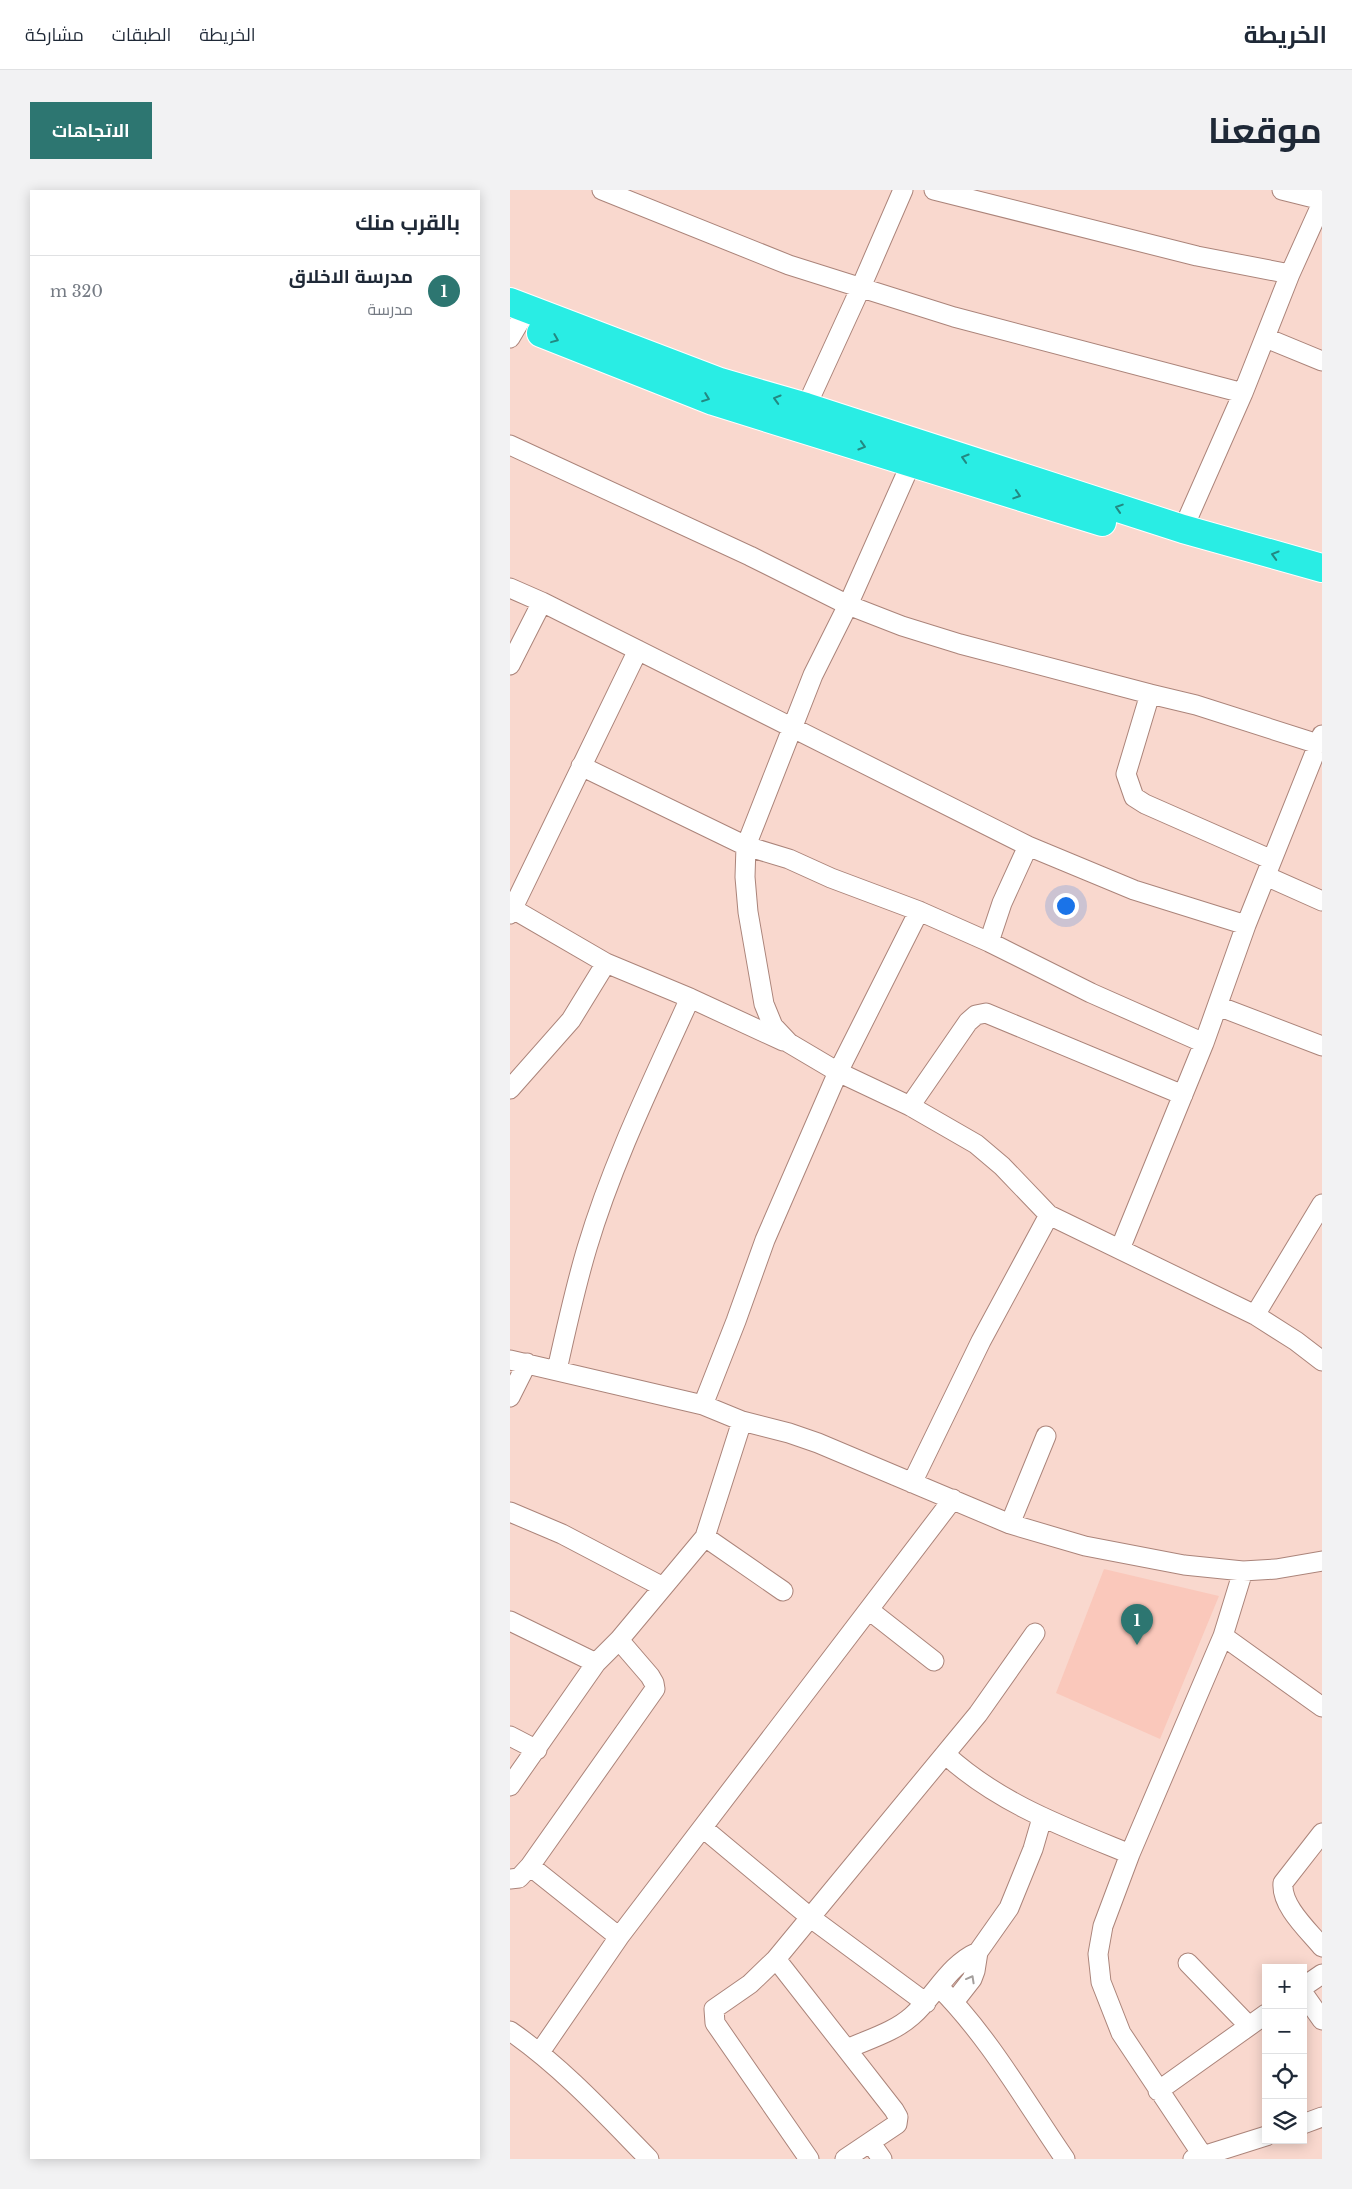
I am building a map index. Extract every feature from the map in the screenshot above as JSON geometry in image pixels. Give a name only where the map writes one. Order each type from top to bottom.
[{"type":"highway","points":[[515,319],[806,407],[916,453],[1170,544],[1322,586]]},
{"type":"highway","points":[[515,319],[713,401],[916,453],[1322,568]]},
{"type":"street","points":[[602,190],[790,265],[954,316],[1243,393]]},
{"type":"street","points":[[806,407],[903,190]]},
{"type":"street","points":[[934,190],[1197,256],[1290,274]]},
{"type":"street","points":[[1183,529],[1243,393],[1290,274],[1322,202],[1282,190]]},
{"type":"street","points":[[1266,338],[1322,361]]},
{"type":"street","points":[[510,444],[750,556],[848,605],[902,626],[960,644],[1320,739],[1246,925],[1204,1043],[1120,1249]]},
{"type":"street","points":[[789,1043],[773,1026],[764,1004],[744,877],[746,846],[813,675],[848,605],[916,453]]},
{"type":"street","points":[[510,588],[542,602],[1028,846],[1134,890],[1246,925]]},
{"type":"street","points":[[510,665],[542,602]]},
{"type":"street","points":[[638,650],[512,912],[606,963],[690,998],[789,1043],[838,1072],[910,1106],[976,1144],[1002,1166],[1049,1215],[1255,1315],[1296,1341],[1322,1361]]},
{"type":"street","points":[[1150,694],[1126,774],[1134,796],[1145,804],[1269,868],[1322,901]]},
{"type":"street","points":[[581,766],[746,846],[788,859],[831,878],[919,911],[989,942],[1090,993],[1204,1043]]},
{"type":"street","points":[[989,942],[1002,902],[1028,846]]},
{"type":"street","points":[[703,1405],[765,1240],[838,1072],[919,911]]},
{"type":"street","points":[[510,1089],[570,1020],[606,963]]},
{"type":"street","points":[[557,1370],[587,1248],[609,1183],[632,1126],[690,998]]},
{"type":"street","points":[[1218,1006],[1322,1046]]},
{"type":"street","points":[[910,1106],[968,1022],[976,1015],[986,1013],[1183,1095]]},
{"type":"street","points":[[1255,1315],[1322,1204]]},
{"type":"street","points":[[912,1483],[981,1341],[1049,1215]]},
{"type":"street","points":[[510,1397],[519,1362],[703,1405],[742,1421],[789,1433],[1010,1524],[1045,1536],[1085,1546],[1184,1565],[1243,1571],[1276,1569],[1322,1561]]},
{"type":"street","points":[[510,1786],[596,1663],[619,1640],[705,1537],[742,1421]]},
{"type":"street","points":[[1010,1524],[1046,1436]]},
{"type":"street","points":[[540,2052],[619,1937],[953,1499]]},
{"type":"street","points":[[510,1512],[562,1534],[663,1587]]},
{"type":"street","points":[[705,1537],[783,1591]]},
{"type":"street","points":[[1243,1571],[1223,1636],[1130,1854],[1103,1926],[1098,1954],[1101,1982],[1121,2033],[1200,2158],[1262,2137]]},
{"type":"street","points":[[869,1610],[934,1661]]},
{"type":"street","points":[[510,1621],[596,1663]]},
{"type":"street","points":[[809,2159],[715,2023],[714,2009],[750,1984],[776,1959],[978,1714],[1035,1633]]},
{"type":"street","points":[[1223,1636],[1322,1707]]},
{"type":"street","points":[[510,1879],[519,1878],[530,1866],[654,1689],[654,1683],[650,1676],[619,1640]]},
{"type":"street","points":[[510,1736],[537,1750]]},
{"type":"street","points":[[945,1754],[994,1791],[1042,1818],[1130,1854]]},
{"type":"street","points":[[954,2002],[972,1979],[978,1952],[1009,1908],[1033,1849],[1042,1818]]},
{"type":"street","points":[[703,1828],[811,1918],[926,2003]]},
{"type":"street","points":[[1322,1833],[1283,1883],[1282,1891],[1287,1902],[1322,1947]]},
{"type":"street","points":[[530,1866],[619,1937]]},
{"type":"street","points":[[847,2049],[896,2027],[911,2018],[965,1958],[978,1952]]},
{"type":"street","points":[[776,1959],[898,2117],[897,2124],[845,2159]]},
{"type":"street","points":[[1188,1963],[1249,2026]]},
{"type":"street","points":[[1307,1985],[1322,1974]]},
{"type":"street","points":[[940,1987],[989,2047],[1065,2159]]},
{"type":"street","points":[[1307,1998],[1322,2020]]},
{"type":"street","points":[[1158,2091],[1262,2017]]},
{"type":"street","points":[[510,2031],[540,2052],[598,2106],[649,2159]]},
{"type":"street","points":[[1307,2123],[1322,2118]]},
{"type":"street","points":[[870,2142],[882,2159]]},
{"type":"shaded area","points":[[1104,1569],[1219,1596],[1160,1739],[1056,1693]]},
{"type":"place","name":"مدرسة الاخلاق","points":[[1137,1645]]}]
